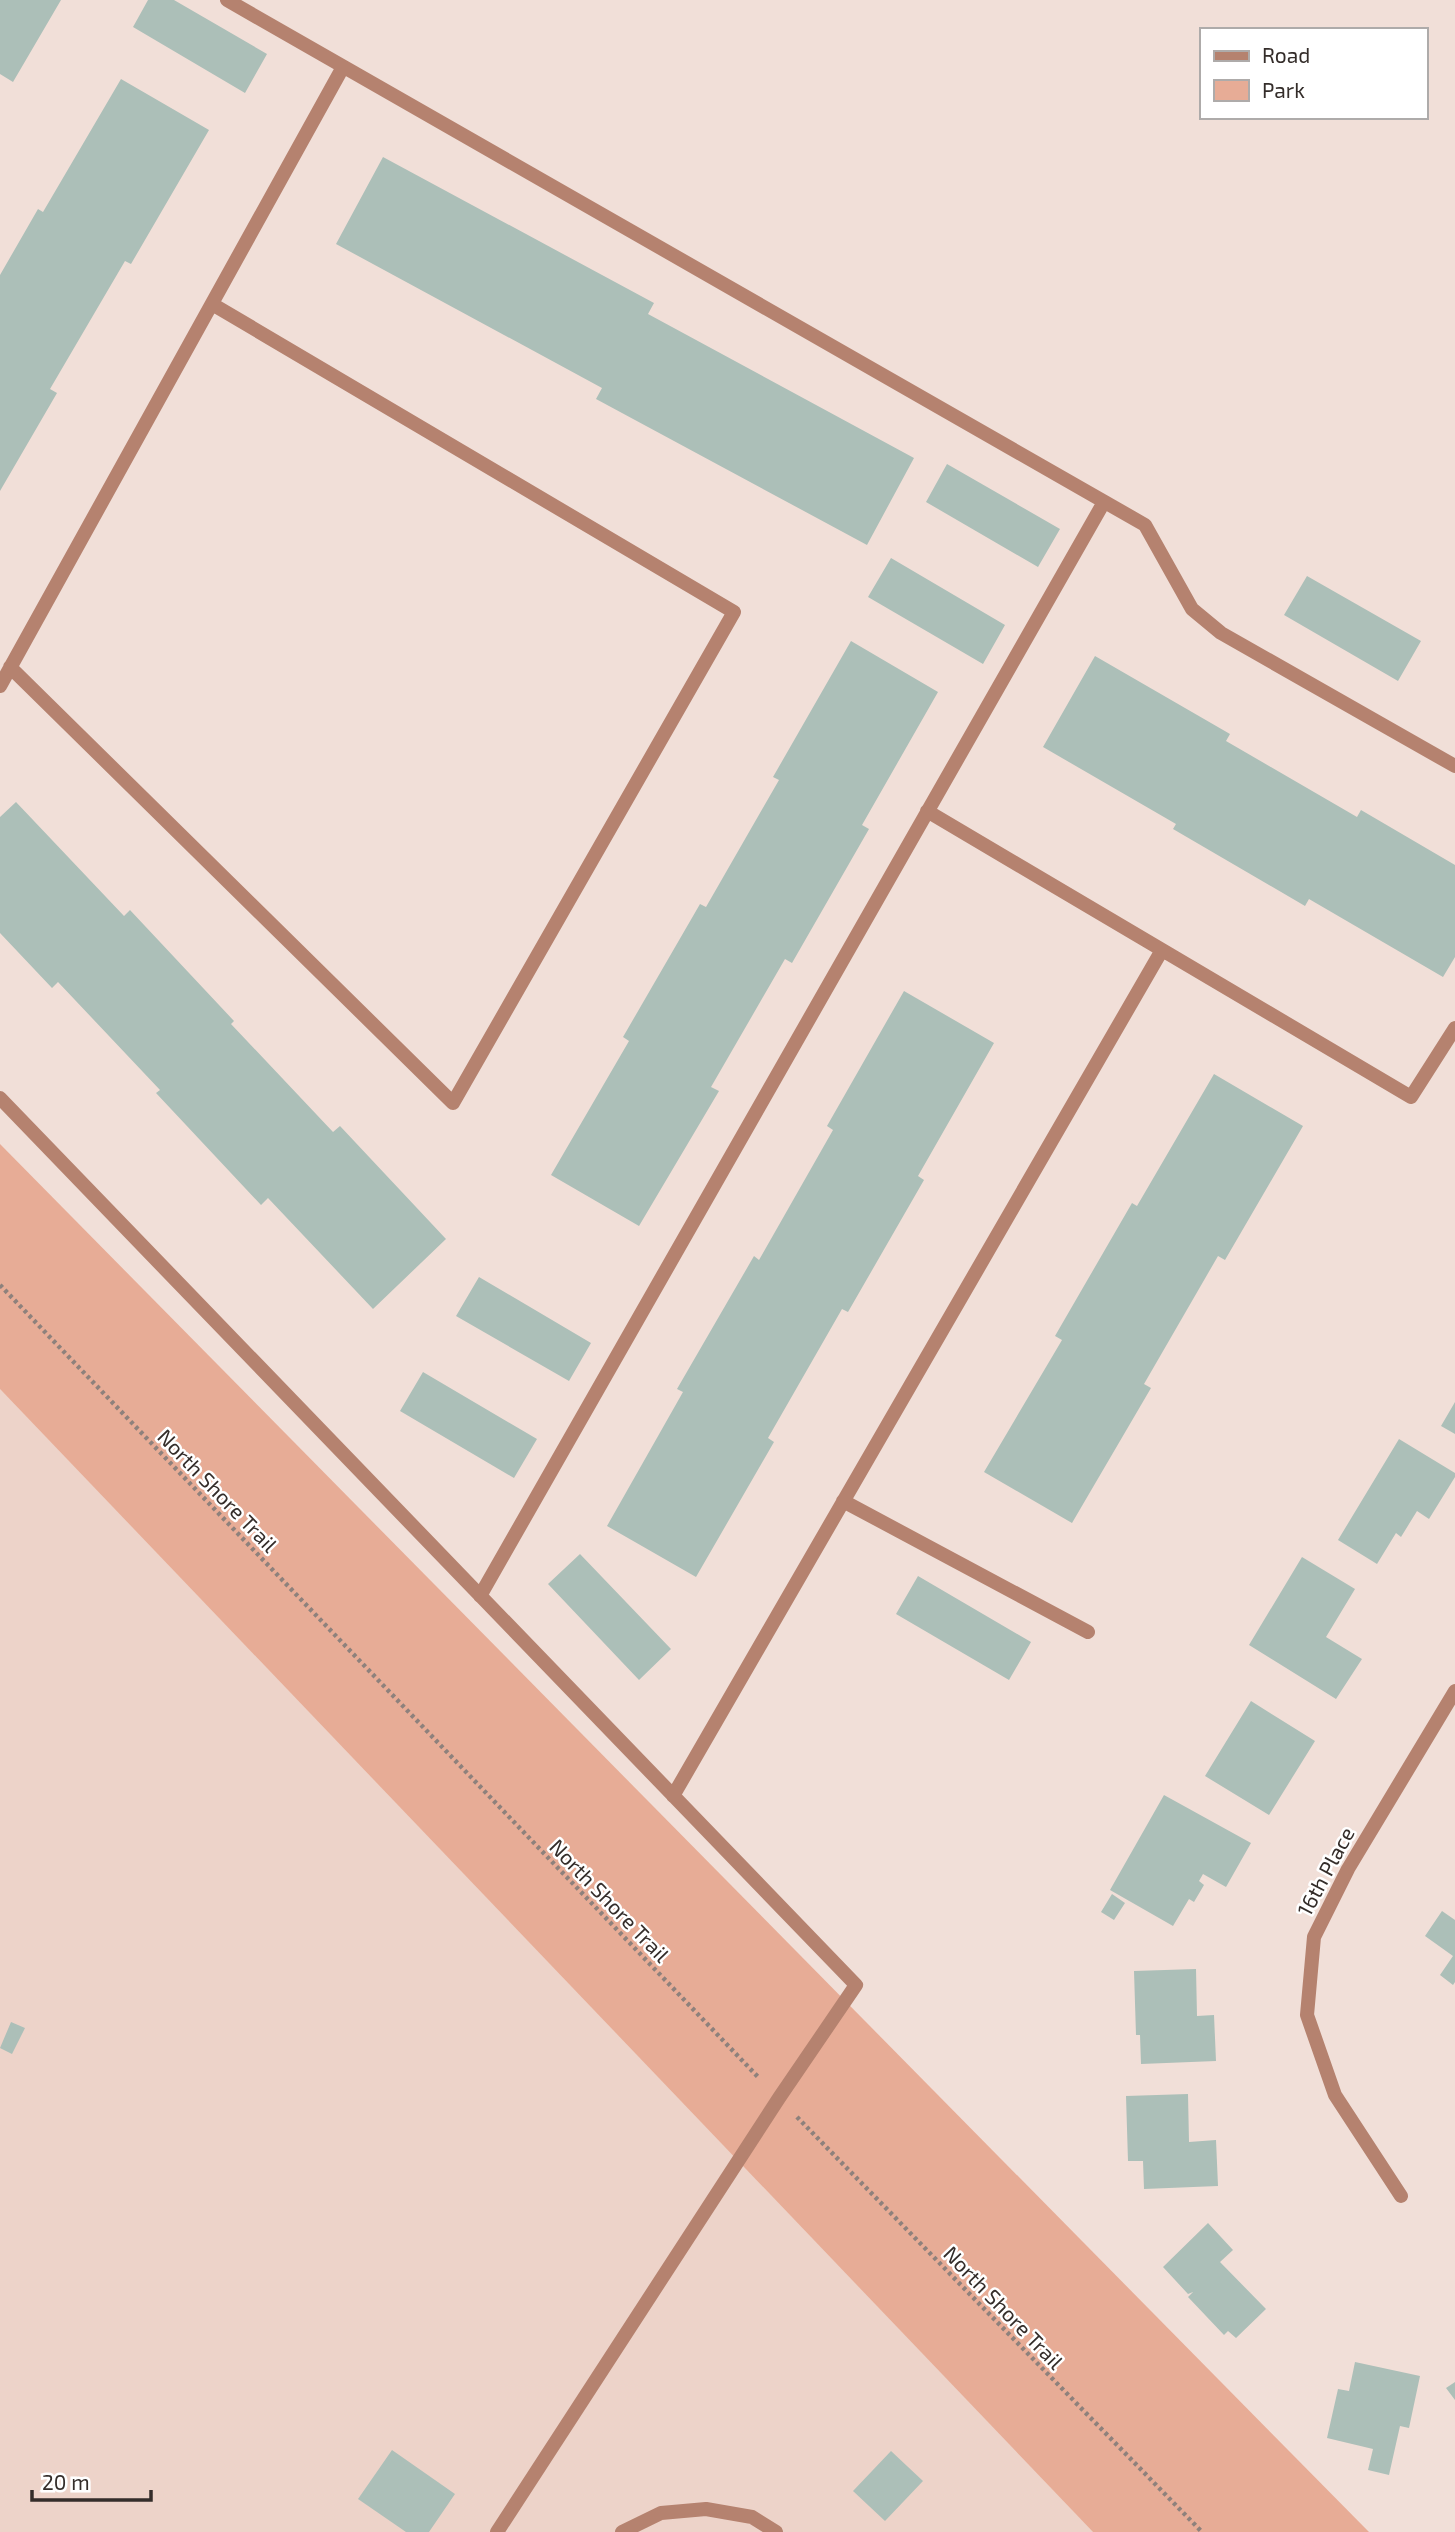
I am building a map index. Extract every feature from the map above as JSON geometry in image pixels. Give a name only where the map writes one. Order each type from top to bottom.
[{"type":"street","points":[[227,0],[1144,525],[1192,609],[1221,633],[1455,766]]},
{"type":"street","points":[[0,686],[343,67]]},
{"type":"street","points":[[10,667],[453,1103],[734,612],[212,304]]},
{"type":"street","points":[[480,1596],[1104,502]]},
{"type":"street","points":[[927,811],[1411,1097],[1455,1028]]},
{"type":"street","points":[[673,1796],[1161,950]]},
{"type":"street","points":[[0,1098],[856,1985],[779,2098],[497,2532]]},
{"type":"street","points":[[843,1501],[1088,1632]]},
{"type":"street","name":"16th Place","points":[[1401,2196],[1335,2095],[1307,2015],[1314,1937],[1348,1869],[1455,1691]]},
{"type":"street","points":[[622,2532],[661,2514],[706,2509],[752,2517],[776,2532]]},
{"type":"path","name":"North Shore Trail","points":[[0,1285],[779,2098],[1202,2532]]},
{"type":"shaded area","points":[[0,1389],[1093,2532],[0,2532]]},
{"type":"green space","points":[[0,1144],[1369,2532],[1093,2532],[0,1389]]},
{"type":"building","points":[[0,0],[61,0],[13,82],[0,74]]},
{"type":"building","points":[[148,0],[174,0],[267,54],[245,93],[133,27]]},
{"type":"building","points":[[121,79],[209,130],[131,264],[125,261],[50,389],[57,393],[0,491],[0,275],[38,209],[43,212]]},
{"type":"building","points":[[383,157],[654,303],[648,314],[914,458],[867,545],[596,399],[602,388],[336,244]]},
{"type":"building","points":[[947,464],[1060,529],[1038,567],[926,502]]},
{"type":"building","points":[[891,558],[1005,625],[983,664],[868,597]]},
{"type":"building","points":[[1307,576],[1421,641],[1398,681],[1284,615]]},
{"type":"building","points":[[851,641],[938,692],[862,825],[869,829],[792,963],[785,959],[711,1087],[719,1091],[639,1226],[551,1175],[629,1041],[623,1037],[700,904],[706,907],[779,780],[773,777]]},
{"type":"building","points":[[1095,656],[1230,734],[1226,741],[1357,817],[1361,810],[1455,865],[1455,957],[1443,977],[1309,899],[1305,906],[1173,829],[1176,824],[1043,747]]},
{"type":"building","points":[[16,802],[124,916],[130,910],[234,1021],[231,1024],[333,1132],[340,1126],[446,1239],[373,1309],[268,1198],[261,1205],[156,1093],[160,1090],[58,982],[52,988],[0,933],[0,817]]},
{"type":"building","points":[[904,991],[994,1043],[918,1176],[924,1180],[848,1312],[842,1309],[768,1438],[774,1442],[696,1577],[607,1526],[683,1392],[677,1389],[754,1256],[759,1260],[833,1130],[827,1126]]},
{"type":"building","points":[[1214,1074],[1303,1126],[1225,1260],[1218,1256],[1144,1384],[1151,1388],[1072,1523],[984,1472],[1062,1340],[1055,1336],[1132,1203],[1137,1206]]},
{"type":"building","points":[[479,1277],[591,1343],[569,1381],[456,1316]]},
{"type":"building","points":[[423,1372],[537,1439],[514,1478],[400,1411]]},
{"type":"building","points":[[1455,1402],[1455,1434],[1441,1426]]},
{"type":"building","points":[[1399,1439],[1455,1473],[1455,1477],[1429,1519],[1417,1511],[1401,1537],[1396,1533],[1377,1564],[1338,1540]]},
{"type":"building","points":[[580,1554],[671,1649],[639,1680],[548,1584]]},
{"type":"building","points":[[1302,1557],[1355,1589],[1326,1637],[1362,1659],[1336,1699],[1249,1645]]},
{"type":"building","points":[[918,1576],[1031,1642],[1009,1680],[896,1614]]},
{"type":"building","points":[[1251,1701],[1315,1741],[1269,1815],[1205,1776]]},
{"type":"building","points":[[1164,1795],[1251,1843],[1226,1887],[1203,1874],[1199,1881],[1204,1885],[1194,1902],[1189,1899],[1173,1926],[1110,1890]]},
{"type":"building","points":[[1112,1894],[1125,1903],[1114,1920],[1101,1912]]},
{"type":"building","points":[[1442,1911],[1455,1920],[1453,1985],[1440,1975],[1453,1956],[1425,1936]]},
{"type":"building","points":[[1196,1969],[1197,2016],[1214,2015],[1216,2061],[1141,2064],[1140,2035],[1136,2035],[1134,1971]]},
{"type":"building","points":[[11,2022],[25,2028],[12,2054],[0,2048]]},
{"type":"building","points":[[1188,2094],[1189,2142],[1216,2140],[1218,2186],[1144,2189],[1143,2161],[1128,2161],[1126,2096]]},
{"type":"building","points":[[1208,2223],[1233,2250],[1220,2262],[1266,2309],[1236,2338],[1228,2331],[1224,2335],[1188,2297],[1193,2292],[1188,2294],[1163,2267]]},
{"type":"building","points":[[1355,2362],[1420,2376],[1409,2428],[1400,2426],[1389,2475],[1368,2470],[1373,2449],[1327,2438],[1338,2389],[1349,2391]]},
{"type":"building","points":[[1455,2382],[1455,2400],[1446,2388]]},
{"type":"building","points":[[392,2450],[455,2494],[429,2532],[406,2532],[358,2499]]},
{"type":"building","points":[[891,2451],[923,2481],[885,2521],[853,2491]]}]
